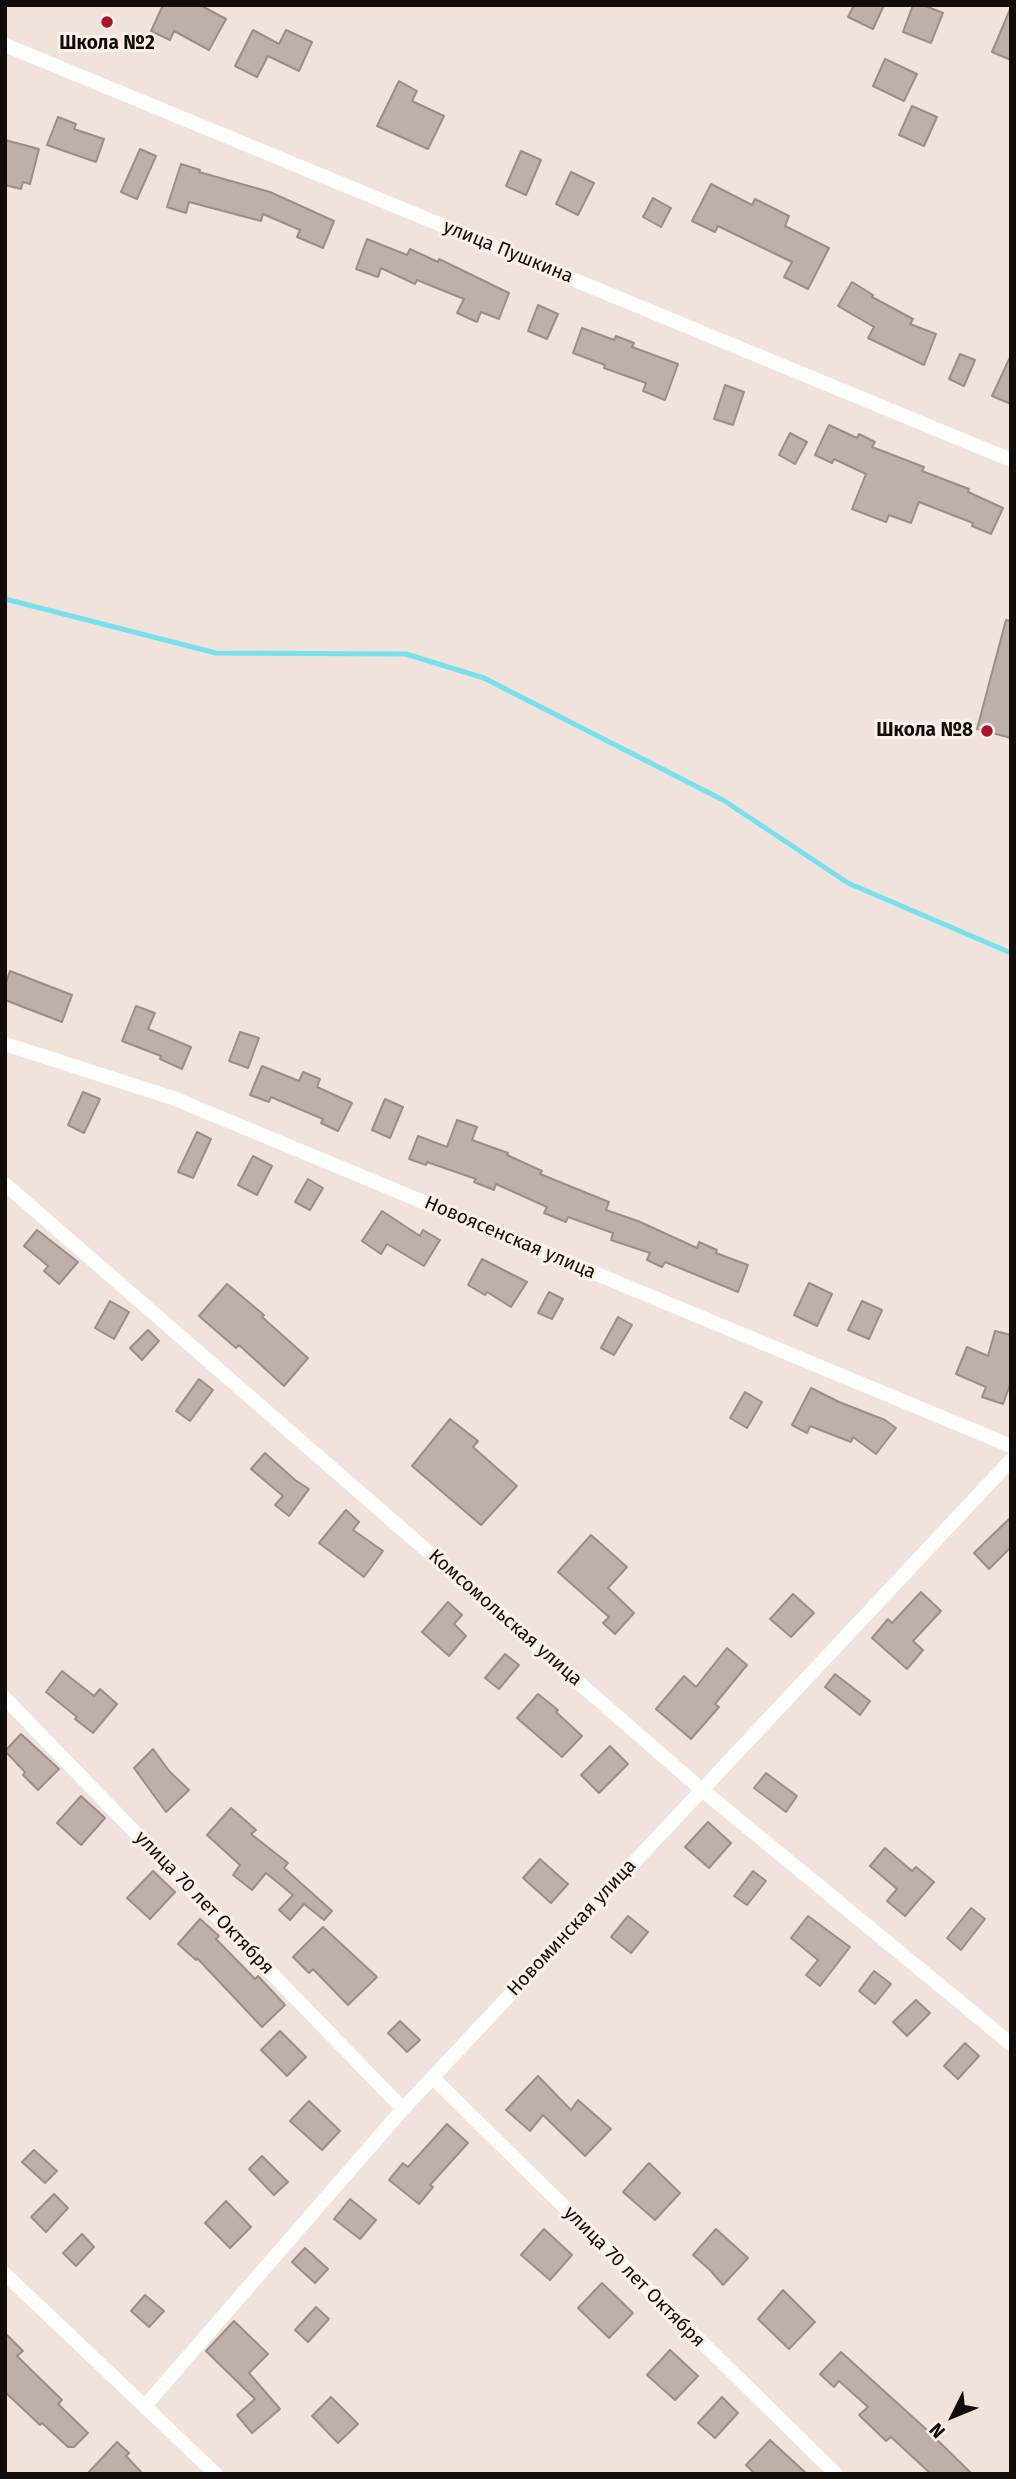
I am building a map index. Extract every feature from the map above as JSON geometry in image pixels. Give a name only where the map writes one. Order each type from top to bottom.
[{"type":"street","name":"улица Пушкина","points":[[5,45],[1011,460]]},
{"type":"street","name":"Новоясенская улица","points":[[5,1044],[173,1098],[1011,1446]]},
{"type":"street","name":"Комсомольская улица","points":[[5,1184],[701,1789],[1011,2044]]},
{"type":"street","name":"Новоминская улица","points":[[145,2406],[403,2109],[1011,1460]]},
{"type":"street","name":"улица 70 лет Октября","points":[[5,1698],[403,2109]]},
{"type":"street","name":"улица 70 лет Октября","points":[[433,2078],[836,2474]]},
{"type":"street","points":[[5,2274],[216,2474]]},
{"type":"building","points":[[163,5],[200,5],[226,19],[209,50],[174,31],[170,40],[151,31]]},
{"type":"building","points":[[854,5],[884,5],[873,29],[848,17]]},
{"type":"building","points":[[913,5],[923,5],[943,13],[931,43],[903,32]]},
{"type":"building","points":[[1011,7],[1011,60],[992,52]]},
{"type":"building","points":[[253,30],[279,44],[286,30],[312,42],[299,71],[268,56],[257,77],[235,66]]},
{"type":"building","points":[[885,59],[917,74],[904,101],[873,86]]},
{"type":"building","points":[[399,81],[417,91],[412,101],[444,116],[428,149],[377,126]]},
{"type":"building","points":[[912,106],[937,117],[924,146],[899,135]]},
{"type":"building","points":[[58,117],[76,124],[74,129],[104,139],[96,162],[47,145]]},
{"type":"building","points":[[5,140],[39,149],[30,184],[23,182],[21,189],[5,185]]},
{"type":"building","points":[[140,149],[156,156],[137,199],[121,192]]},
{"type":"building","points":[[521,151],[541,160],[526,195],[506,186]]},
{"type":"building","points":[[181,164],[200,170],[199,172],[270,192],[334,221],[323,248],[297,237],[300,230],[263,214],[261,221],[189,202],[186,213],[167,207]]},
{"type":"building","points":[[571,172],[594,183],[578,215],[556,204]]},
{"type":"building","points":[[711,184],[752,205],[755,199],[789,216],[785,226],[829,248],[808,289],[784,277],[792,262],[718,226],[715,232],[692,221]]},
{"type":"building","points":[[653,198],[671,208],[661,227],[643,217]]},
{"type":"building","points":[[367,239],[407,255],[410,249],[438,262],[439,259],[509,293],[499,319],[481,312],[477,322],[457,313],[464,299],[417,280],[415,284],[381,268],[378,277],[356,269]]},
{"type":"building","points":[[852,282],[873,295],[872,297],[913,319],[910,324],[936,334],[924,365],[868,338],[874,327],[838,306]]},
{"type":"building","points":[[538,305],[558,314],[547,339],[528,331]]},
{"type":"building","points":[[582,328],[614,340],[616,336],[634,343],[632,347],[678,364],[665,400],[643,391],[646,383],[573,353]]},
{"type":"building","points":[[960,354],[975,360],[964,386],[949,379]]},
{"type":"building","points":[[1011,355],[1011,404],[992,396]]},
{"type":"building","points":[[725,385],[744,392],[733,425],[714,419]]},
{"type":"building","points":[[829,425],[857,438],[859,434],[875,442],[872,447],[924,467],[922,471],[969,489],[968,492],[1003,508],[991,534],[972,526],[973,523],[919,502],[911,523],[889,515],[886,522],[852,509],[866,474],[834,459],[832,463],[815,455]]},
{"type":"building","points":[[790,433],[807,442],[795,464],[779,455]]},
{"type":"building","points":[[1006,620],[1011,621],[1011,738],[977,729]]},
{"type":"building","points":[[10,971],[72,995],[62,1022],[5,1000],[5,985]]},
{"type":"building","points":[[136,1006],[155,1013],[148,1029],[191,1047],[182,1069],[160,1059],[161,1056],[122,1041]]},
{"type":"building","points":[[240,1032],[259,1038],[248,1068],[229,1061]]},
{"type":"building","points":[[262,1066],[299,1081],[303,1072],[320,1079],[317,1087],[352,1103],[338,1131],[321,1123],[323,1119],[271,1097],[269,1102],[250,1095]]},
{"type":"building","points":[[83,1092],[100,1099],[84,1133],[68,1125]]},
{"type":"building","points":[[385,1099],[403,1107],[390,1138],[372,1130]]},
{"type":"building","points":[[457,1120],[477,1127],[472,1140],[508,1153],[507,1155],[542,1171],[540,1174],[609,1202],[606,1210],[638,1221],[697,1248],[699,1242],[717,1250],[716,1253],[748,1265],[738,1292],[665,1262],[662,1267],[647,1260],[650,1253],[611,1240],[613,1233],[568,1217],[566,1222],[544,1213],[547,1207],[496,1184],[494,1190],[474,1182],[476,1179],[427,1162],[426,1165],[409,1159],[418,1136],[447,1147]]},
{"type":"building","points":[[197,1132],[211,1139],[193,1178],[178,1172]]},
{"type":"building","points":[[253,1156],[272,1166],[257,1195],[238,1185]]},
{"type":"building","points":[[308,1179],[323,1188],[310,1210],[295,1202]]},
{"type":"building","points":[[382,1211],[420,1236],[423,1230],[440,1240],[424,1266],[387,1244],[381,1254],[362,1241]]},
{"type":"building","points":[[37,1230],[78,1262],[59,1284],[44,1271],[48,1266],[24,1246]]},
{"type":"building","points":[[482,1259],[527,1282],[511,1307],[487,1292],[485,1295],[468,1285]]},
{"type":"building","points":[[809,1283],[832,1294],[817,1326],[794,1315]]},
{"type":"building","points":[[227,1284],[308,1358],[284,1386],[239,1345],[236,1348],[199,1316]]},
{"type":"building","points":[[549,1292],[563,1299],[552,1319],[538,1313]]},
{"type":"building","points":[[110,1301],[129,1312],[114,1339],[95,1328]]},
{"type":"building","points":[[862,1301],[882,1310],[869,1339],[848,1330]]},
{"type":"building","points":[[618,1317],[632,1325],[614,1355],[601,1348]]},
{"type":"building","points":[[148,1330],[159,1341],[142,1360],[130,1348]]},
{"type":"building","points":[[995,1331],[1011,1335],[1011,1382],[1003,1404],[982,1397],[986,1387],[956,1374],[967,1347],[988,1356]]},
{"type":"building","points":[[199,1379],[213,1390],[190,1421],[176,1411]]},
{"type":"building","points":[[811,1388],[885,1420],[896,1428],[876,1454],[853,1437],[851,1442],[810,1426],[807,1433],[792,1425]]},
{"type":"building","points":[[745,1392],[762,1402],[747,1428],[730,1418]]},
{"type":"building","points":[[450,1419],[478,1441],[473,1447],[517,1486],[481,1525],[412,1466]]},
{"type":"building","points":[[265,1453],[309,1489],[289,1516],[275,1505],[283,1496],[251,1469]]},
{"type":"building","points":[[346,1510],[359,1522],[353,1530],[383,1551],[364,1577],[319,1543]]},
{"type":"building","points":[[1011,1517],[1011,1547],[989,1569],[974,1553]]},
{"type":"building","points":[[591,1535],[627,1567],[608,1588],[634,1613],[615,1634],[603,1623],[609,1617],[558,1572]]},
{"type":"building","points":[[921,1592],[941,1611],[913,1641],[923,1650],[907,1669],[872,1638],[888,1619],[892,1623]]},
{"type":"building","points":[[793,1594],[814,1613],[791,1637],[770,1619]]},
{"type":"building","points":[[448,1602],[462,1615],[454,1624],[466,1636],[449,1656],[422,1632]]},
{"type":"building","points":[[727,1648],[747,1665],[715,1704],[719,1707],[691,1739],[656,1709],[684,1676],[696,1687]]},
{"type":"building","points":[[505,1654],[519,1665],[499,1689],[485,1678]]},
{"type":"building","points":[[62,1671],[94,1696],[100,1689],[117,1704],[93,1733],[46,1692]]},
{"type":"building","points":[[835,1674],[870,1701],[860,1715],[825,1687]]},
{"type":"building","points":[[538,1694],[558,1710],[556,1712],[582,1736],[562,1757],[517,1718]]},
{"type":"building","points":[[21,1734],[59,1769],[38,1790],[5,1751]]},
{"type":"building","points":[[610,1746],[628,1764],[599,1793],[581,1775]]},
{"type":"building","points":[[153,1749],[170,1772],[189,1790],[166,1812],[134,1768]]},
{"type":"building","points":[[766,1773],[797,1796],[786,1812],[754,1788]]},
{"type":"building","points":[[81,1796],[105,1818],[81,1845],[57,1823]]},
{"type":"building","points":[[231,1808],[256,1830],[251,1834],[288,1863],[284,1868],[332,1911],[324,1920],[304,1904],[290,1920],[279,1910],[293,1895],[266,1873],[252,1890],[233,1875],[240,1865],[207,1835]]},
{"type":"building","points":[[708,1822],[731,1843],[709,1868],[685,1847]]},
{"type":"building","points":[[885,1848],[912,1871],[916,1867],[934,1882],[905,1916],[887,1901],[897,1889],[870,1866]]},
{"type":"building","points":[[540,1859],[568,1884],[551,1903],[523,1878]]},
{"type":"building","points":[[153,1871],[175,1892],[150,1919],[127,1898]]},
{"type":"building","points":[[753,1871],[766,1881],[747,1905],[734,1896]]},
{"type":"building","points":[[971,1908],[985,1919],[961,1950],[947,1938]]},
{"type":"building","points":[[628,1916],[648,1932],[631,1953],[611,1937]]},
{"type":"building","points":[[808,1916],[850,1947],[820,1986],[806,1975],[818,1960],[791,1938]]},
{"type":"building","points":[[200,1919],[219,1936],[216,1939],[255,1979],[258,1976],[285,2005],[262,2027],[197,1958],[196,1960],[178,1944]]},
{"type":"building","points":[[323,1927],[377,1977],[348,2005],[313,1969],[309,1973],[293,1957]]},
{"type":"building","points":[[874,1971],[891,1984],[875,2004],[859,1991]]},
{"type":"building","points":[[916,2000],[930,2013],[907,2036],[893,2022]]},
{"type":"building","points":[[400,2021],[420,2040],[407,2052],[388,2033]]},
{"type":"building","points":[[280,2031],[306,2057],[287,2076],[261,2050]]},
{"type":"building","points":[[965,2043],[979,2056],[958,2079],[944,2066]]},
{"type":"building","points":[[538,2076],[571,2110],[578,2100],[611,2129],[585,2156],[543,2115],[530,2131],[506,2110]]},
{"type":"building","points":[[309,2101],[340,2131],[322,2150],[290,2121]]},
{"type":"building","points":[[447,2124],[468,2143],[430,2185],[433,2187],[419,2204],[389,2180],[403,2163],[408,2167]]},
{"type":"building","points":[[34,2150],[57,2171],[45,2183],[22,2162]]},
{"type":"building","points":[[262,2156],[288,2182],[274,2195],[249,2169]]},
{"type":"building","points":[[649,2163],[680,2193],[655,2220],[623,2192]]},
{"type":"building","points":[[54,2194],[68,2208],[46,2232],[31,2217]]},
{"type":"building","points":[[350,2199],[376,2220],[360,2239],[334,2219]]},
{"type":"building","points":[[226,2201],[251,2227],[230,2248],[205,2223]]},
{"type":"building","points":[[544,2229],[572,2255],[550,2280],[521,2255]]},
{"type":"building","points":[[716,2229],[748,2258],[723,2285],[693,2255]]},
{"type":"building","points":[[82,2234],[94,2247],[76,2266],[63,2253]]},
{"type":"building","points":[[305,2248],[328,2269],[315,2283],[292,2262]]},
{"type":"building","points":[[602,2283],[633,2313],[609,2338],[578,2308]]},
{"type":"building","points":[[783,2290],[815,2322],[789,2349],[758,2319]]},
{"type":"building","points":[[145,2295],[164,2311],[149,2327],[131,2311]]},
{"type":"building","points":[[316,2307],[329,2319],[308,2342],[295,2330]]},
{"type":"building","points":[[234,2321],[268,2354],[249,2373],[280,2409],[252,2433],[237,2415],[255,2399],[206,2351]]},
{"type":"building","points":[[5,2333],[23,2351],[17,2356],[62,2400],[58,2404],[88,2433],[74,2447],[68,2447],[42,2423],[40,2425],[5,2392]]},
{"type":"building","points":[[670,2350],[698,2376],[675,2400],[647,2375]]},
{"type":"building","points":[[841,2352],[972,2474],[931,2474],[891,2437],[886,2441],[859,2415],[868,2407],[839,2381],[834,2387],[820,2374]]},
{"type":"building","points":[[331,2397],[358,2424],[338,2443],[312,2416]]},
{"type":"building","points":[[722,2397],[738,2413],[715,2438],[698,2423]]},
{"type":"building","points":[[770,2440],[807,2474],[755,2474],[746,2465]]},
{"type":"building","points":[[117,2442],[129,2453],[126,2456],[143,2474],[87,2474]]},
{"type":"waterway","points":[[5,599],[216,653],[406,654],[484,678],[723,800],[848,883],[1011,953]]},
{"type":"place","name":"Школа №2","points":[[107,22]]},
{"type":"place","name":"Школа №8","points":[[987,731]]}]
